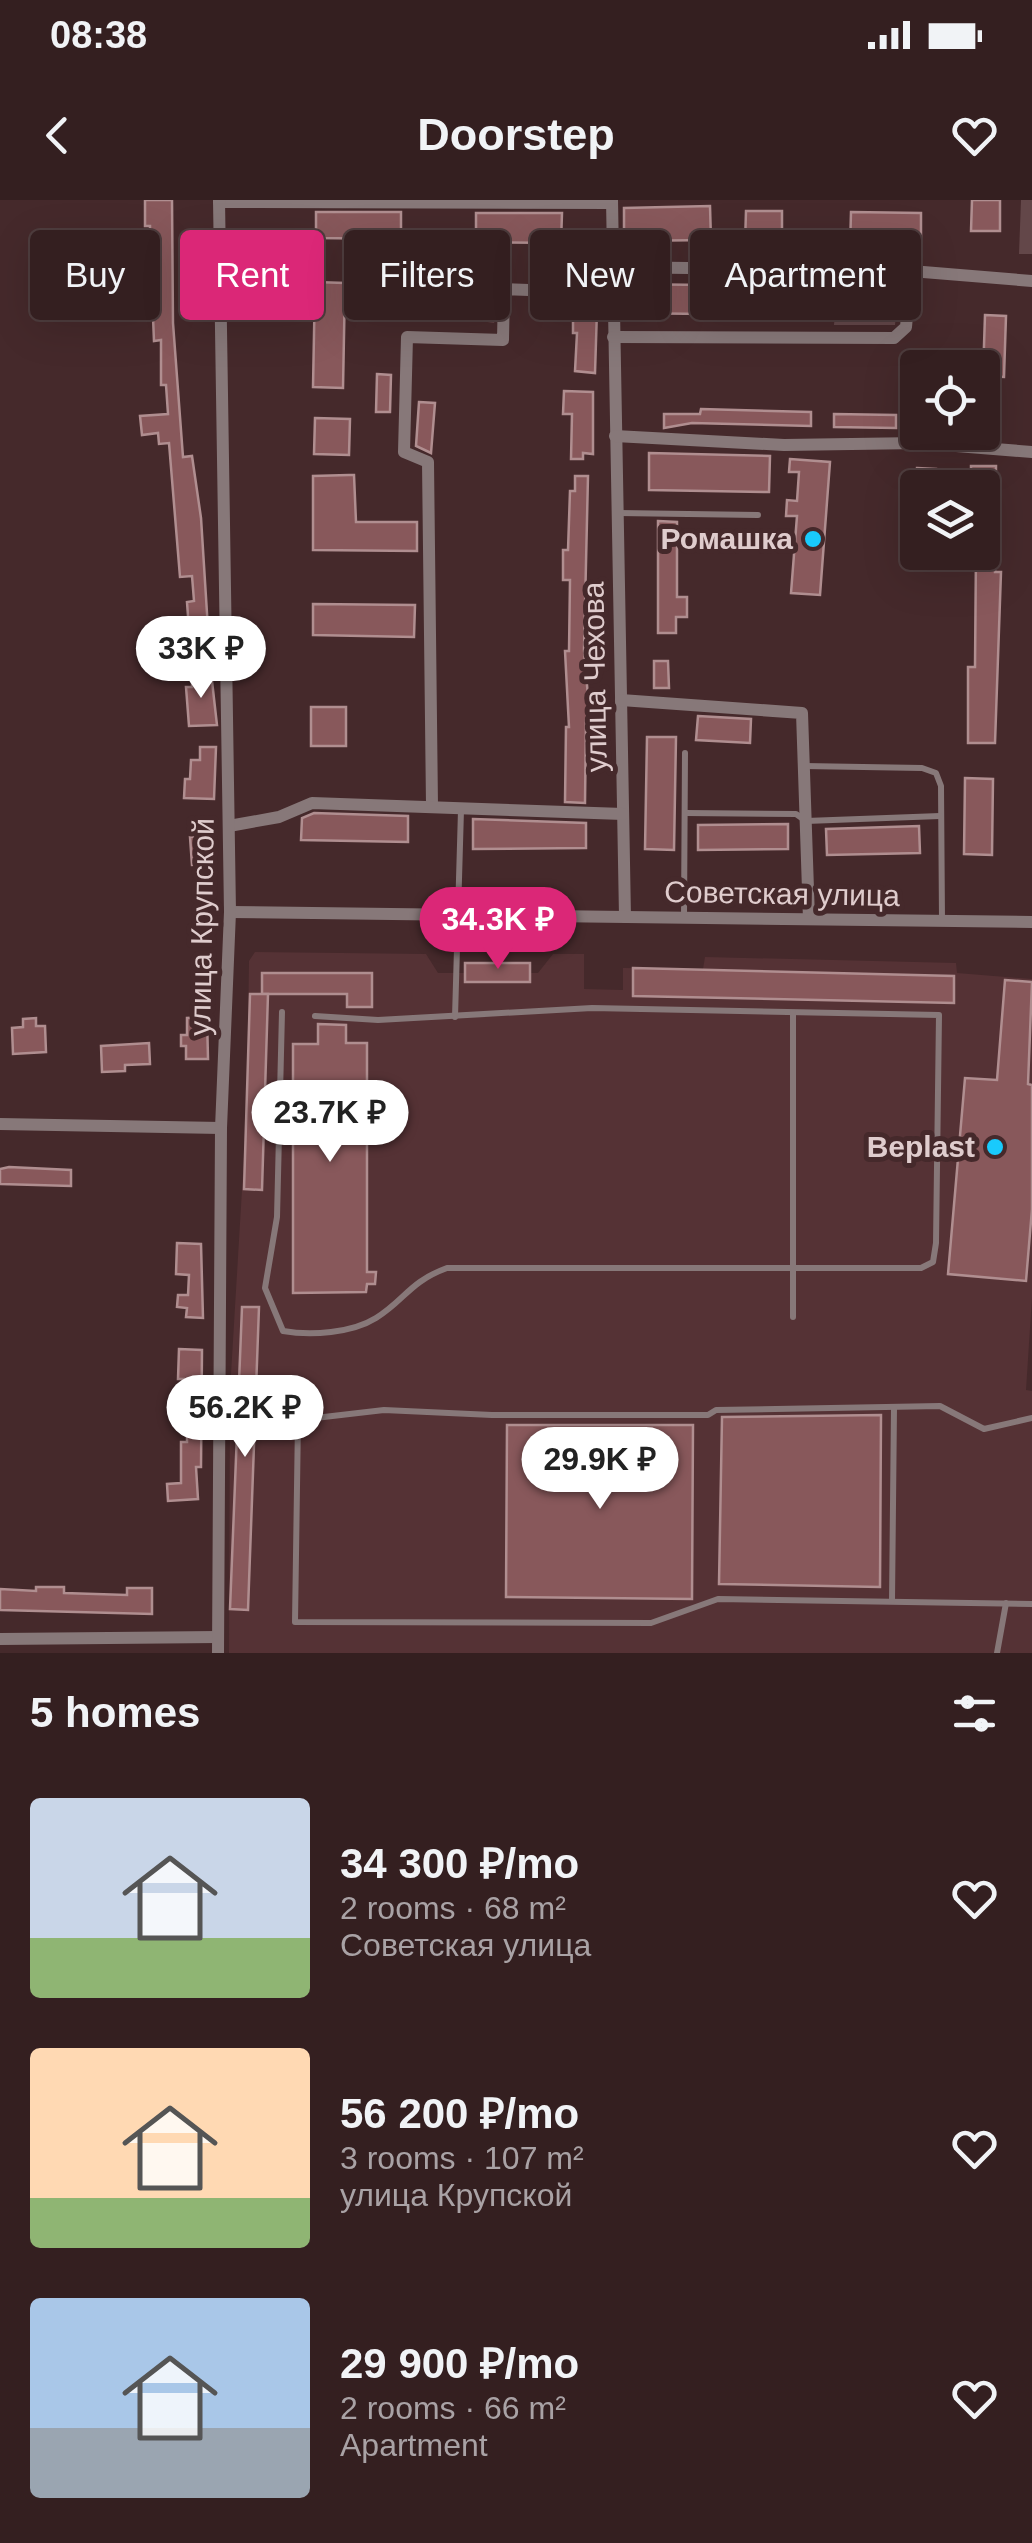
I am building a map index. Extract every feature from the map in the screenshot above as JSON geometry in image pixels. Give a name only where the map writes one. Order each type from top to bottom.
[{"type":"street","name":"улица Крупской","points":[[218,1653],[221,1128],[230,912],[219,201],[612,201],[612,230]]},
{"type":"street","points":[[921,272],[1032,281]]},
{"type":"street","points":[[432,806],[428,462],[404,452],[407,337],[502,340],[504,289],[530,290]]},
{"type":"street","name":"улица Чехова","points":[[613,320],[626,917]]},
{"type":"street","points":[[614,337],[894,338],[906,327],[907,320]]},
{"type":"street","points":[[615,436],[784,444],[919,443],[1032,452]]},
{"type":"street","points":[[621,700],[802,713],[810,919]]},
{"type":"street","points":[[229,826],[279,817],[312,803],[623,814]]},
{"type":"street","name":"Советская улица","points":[[230,912],[1032,922]]},
{"type":"street","points":[[0,1124],[221,1128]]},
{"type":"street","points":[[0,1638],[218,1637]]},
{"type":"lane","points":[[617,513],[758,515]]},
{"type":"lane","points":[[684,918],[685,753]]},
{"type":"lane","points":[[804,766],[922,768],[936,773],[941,786],[942,921]]},
{"type":"lane","points":[[456,1016],[462,810]]},
{"type":"lane","points":[[685,813],[796,814],[806,822],[940,816]]},
{"type":"lane","points":[[282,1012],[277,1217],[266,1288],[283,1331],[334,1331],[375,1319],[421,1278],[446,1268],[920,1268],[933,1262],[940,1015],[592,1008],[378,1020],[315,1016]]},
{"type":"lane","points":[[793,1012],[793,1318]]},
{"type":"lane","points":[[1032,1418],[984,1429],[940,1406],[716,1410],[708,1415],[492,1415],[384,1410],[298,1420],[295,1622],[650,1623],[718,1598],[1032,1604]]},
{"type":"lane","points":[[892,1601],[894,1408]]},
{"type":"lane","points":[[996,1653],[1006,1603]]},
{"type":"shaded area","points":[[1021,200],[1032,200],[1032,254],[1019,254]]},
{"type":"shaded area","points":[[834,320],[896,320],[895,325],[834,325]]},
{"type":"shaded area","name":"Beplast","points":[[255,952],[426,954],[438,973],[538,973],[553,954],[584,954],[584,989],[623,990],[623,968],[703,969],[705,957],[956,963],[957,973],[1032,979],[1032,1297],[1026,1390],[1032,1391],[1032,1653],[229,1653],[230,1391],[247,1106],[249,961]]},
{"type":"building","points":[[145,200],[172,200],[173,323],[183,457],[192,456],[201,518],[208,629],[189,630],[187,602],[194,601],[192,576],[180,577],[169,443],[159,444],[158,433],[142,435],[140,416],[168,414],[166,385],[161,385],[161,340],[154,341],[153,320],[160,320],[160,230],[145,226]]},
{"type":"building","points":[[972,200],[1000,200],[1000,231],[971,231]]},
{"type":"building","points":[[710,206],[711,230],[690,230],[690,240],[670,240],[670,230],[624,230],[624,208]]},
{"type":"building","points":[[746,211],[782,211],[782,230],[745,230]]},
{"type":"building","points":[[316,212],[401,212],[401,230],[344,230],[344,238],[324,238],[324,230],[316,230]]},
{"type":"building","points":[[851,212],[921,213],[921,230],[851,230]]},
{"type":"building","points":[[476,213],[562,213],[561,230],[530,230],[530,243],[510,242],[510,230],[476,230]]},
{"type":"building","points":[[324,282],[344,283],[343,388],[313,387],[314,320],[324,320]]},
{"type":"building","points":[[670,285],[690,285],[690,314],[670,314]]},
{"type":"building","points":[[985,315],[1006,316],[1004,377],[1000,377],[1000,350],[984,350]]},
{"type":"building","points":[[573,320],[597,320],[595,373],[575,371],[577,333],[573,333]]},
{"type":"building","points":[[377,374],[391,375],[390,412],[376,412]]},
{"type":"building","points":[[564,391],[593,392],[593,454],[583,453],[583,459],[571,459],[572,414],[563,414]]},
{"type":"building","points":[[419,402],[435,403],[431,453],[416,446]]},
{"type":"building","points":[[701,409],[811,412],[811,426],[692,423],[664,428],[664,414],[700,414]]},
{"type":"building","points":[[834,414],[896,415],[896,428],[834,427]]},
{"type":"building","points":[[315,418],[350,419],[349,455],[314,454]]},
{"type":"building","points":[[649,453],[770,456],[769,492],[649,490]]},
{"type":"building","points":[[790,459],[830,462],[820,595],[791,593],[797,516],[786,516],[787,500],[797,501],[799,472],[789,472]]},
{"type":"building","points":[[971,466],[996,466],[996,470],[971,470]]},
{"type":"building","points":[[354,475],[356,522],[417,522],[417,551],[313,550],[313,476]]},
{"type":"building","points":[[575,476],[588,476],[584,650],[590,720],[586,720],[585,803],[565,802],[569,727],[565,651],[569,651],[570,580],[563,580],[563,550],[568,550],[570,491],[575,491]]},
{"type":"building","points":[[658,521],[677,522],[677,597],[687,597],[687,617],[676,617],[676,633],[658,633]]},
{"type":"building","points":[[976,570],[995,570],[1001,572],[995,743],[968,743],[968,667],[975,667]]},
{"type":"building","points":[[313,604],[415,605],[414,637],[313,635]]},
{"type":"building","points":[[654,661],[668,661],[669,688],[654,688]]},
{"type":"building","points":[[211,672],[217,725],[189,726],[186,687],[192,687],[192,673]]},
{"type":"building","points":[[311,707],[346,707],[346,746],[311,746]]},
{"type":"building","points":[[698,716],[751,719],[750,743],[696,740]]},
{"type":"building","points":[[647,737],[676,737],[674,850],[645,849]]},
{"type":"building","points":[[200,747],[216,747],[214,799],[184,798],[185,779],[190,779],[191,760],[200,760]]},
{"type":"building","points":[[965,778],[993,779],[992,855],[964,854]]},
{"type":"building","points":[[314,813],[408,816],[408,842],[301,840],[302,818]]},
{"type":"building","points":[[473,819],[586,823],[586,848],[473,849]]},
{"type":"building","points":[[788,824],[788,849],[698,850],[698,825]]},
{"type":"building","points":[[919,826],[920,853],[827,855],[826,829]]},
{"type":"building","points":[[202,836],[205,864],[192,865],[190,837]]},
{"type":"building","points":[[465,963],[530,963],[530,982],[465,982]]},
{"type":"building","points":[[633,968],[954,976],[954,1003],[633,996]]},
{"type":"building","points":[[262,973],[372,973],[372,1007],[347,1007],[347,994],[262,994]]},
{"type":"building","name":"Beplast","points":[[1005,980],[1032,982],[1028,1084],[1032,1085],[1032,1209],[1026,1281],[948,1274],[965,1078],[997,1080]]},
{"type":"building","points":[[250,994],[268,994],[262,1190],[244,1189]]},
{"type":"building","points":[[207,1017],[208,1059],[186,1059],[181,1035],[187,1035],[187,1018]]},
{"type":"building","points":[[36,1018],[36,1026],[45,1026],[46,1052],[13,1054],[12,1028],[23,1027],[23,1019]]},
{"type":"building","points":[[318,1024],[346,1025],[346,1043],[367,1043],[367,1272],[376,1272],[375,1284],[367,1284],[366,1292],[293,1293],[293,1044],[318,1044]]},
{"type":"building","points":[[149,1043],[150,1064],[125,1065],[125,1071],[102,1072],[101,1046]]},
{"type":"building","points":[[0,1169],[71,1170],[71,1186],[0,1184]]},
{"type":"building","points":[[177,1243],[201,1244],[203,1318],[186,1317],[187,1308],[177,1307],[178,1295],[188,1295],[189,1275],[176,1274]]},
{"type":"building","points":[[242,1307],[259,1307],[248,1610],[230,1609]]},
{"type":"building","points":[[179,1349],[202,1350],[201,1467],[196,1467],[198,1499],[168,1501],[167,1484],[181,1483],[181,1442],[187,1442],[187,1418],[182,1418],[184,1379],[178,1379]]},
{"type":"building","points":[[881,1415],[880,1587],[719,1584],[722,1417]]},
{"type":"building","points":[[507,1425],[693,1425],[692,1599],[506,1597]]},
{"type":"building","points":[[36,1587],[64,1587],[64,1593],[127,1595],[127,1588],[152,1588],[152,1614],[0,1610],[0,1589],[36,1591]]},
{"type":"place","name":"Ромашка","points":[[813,539]]},
{"type":"place","name":"Beplast","points":[[995,1147]]}]
